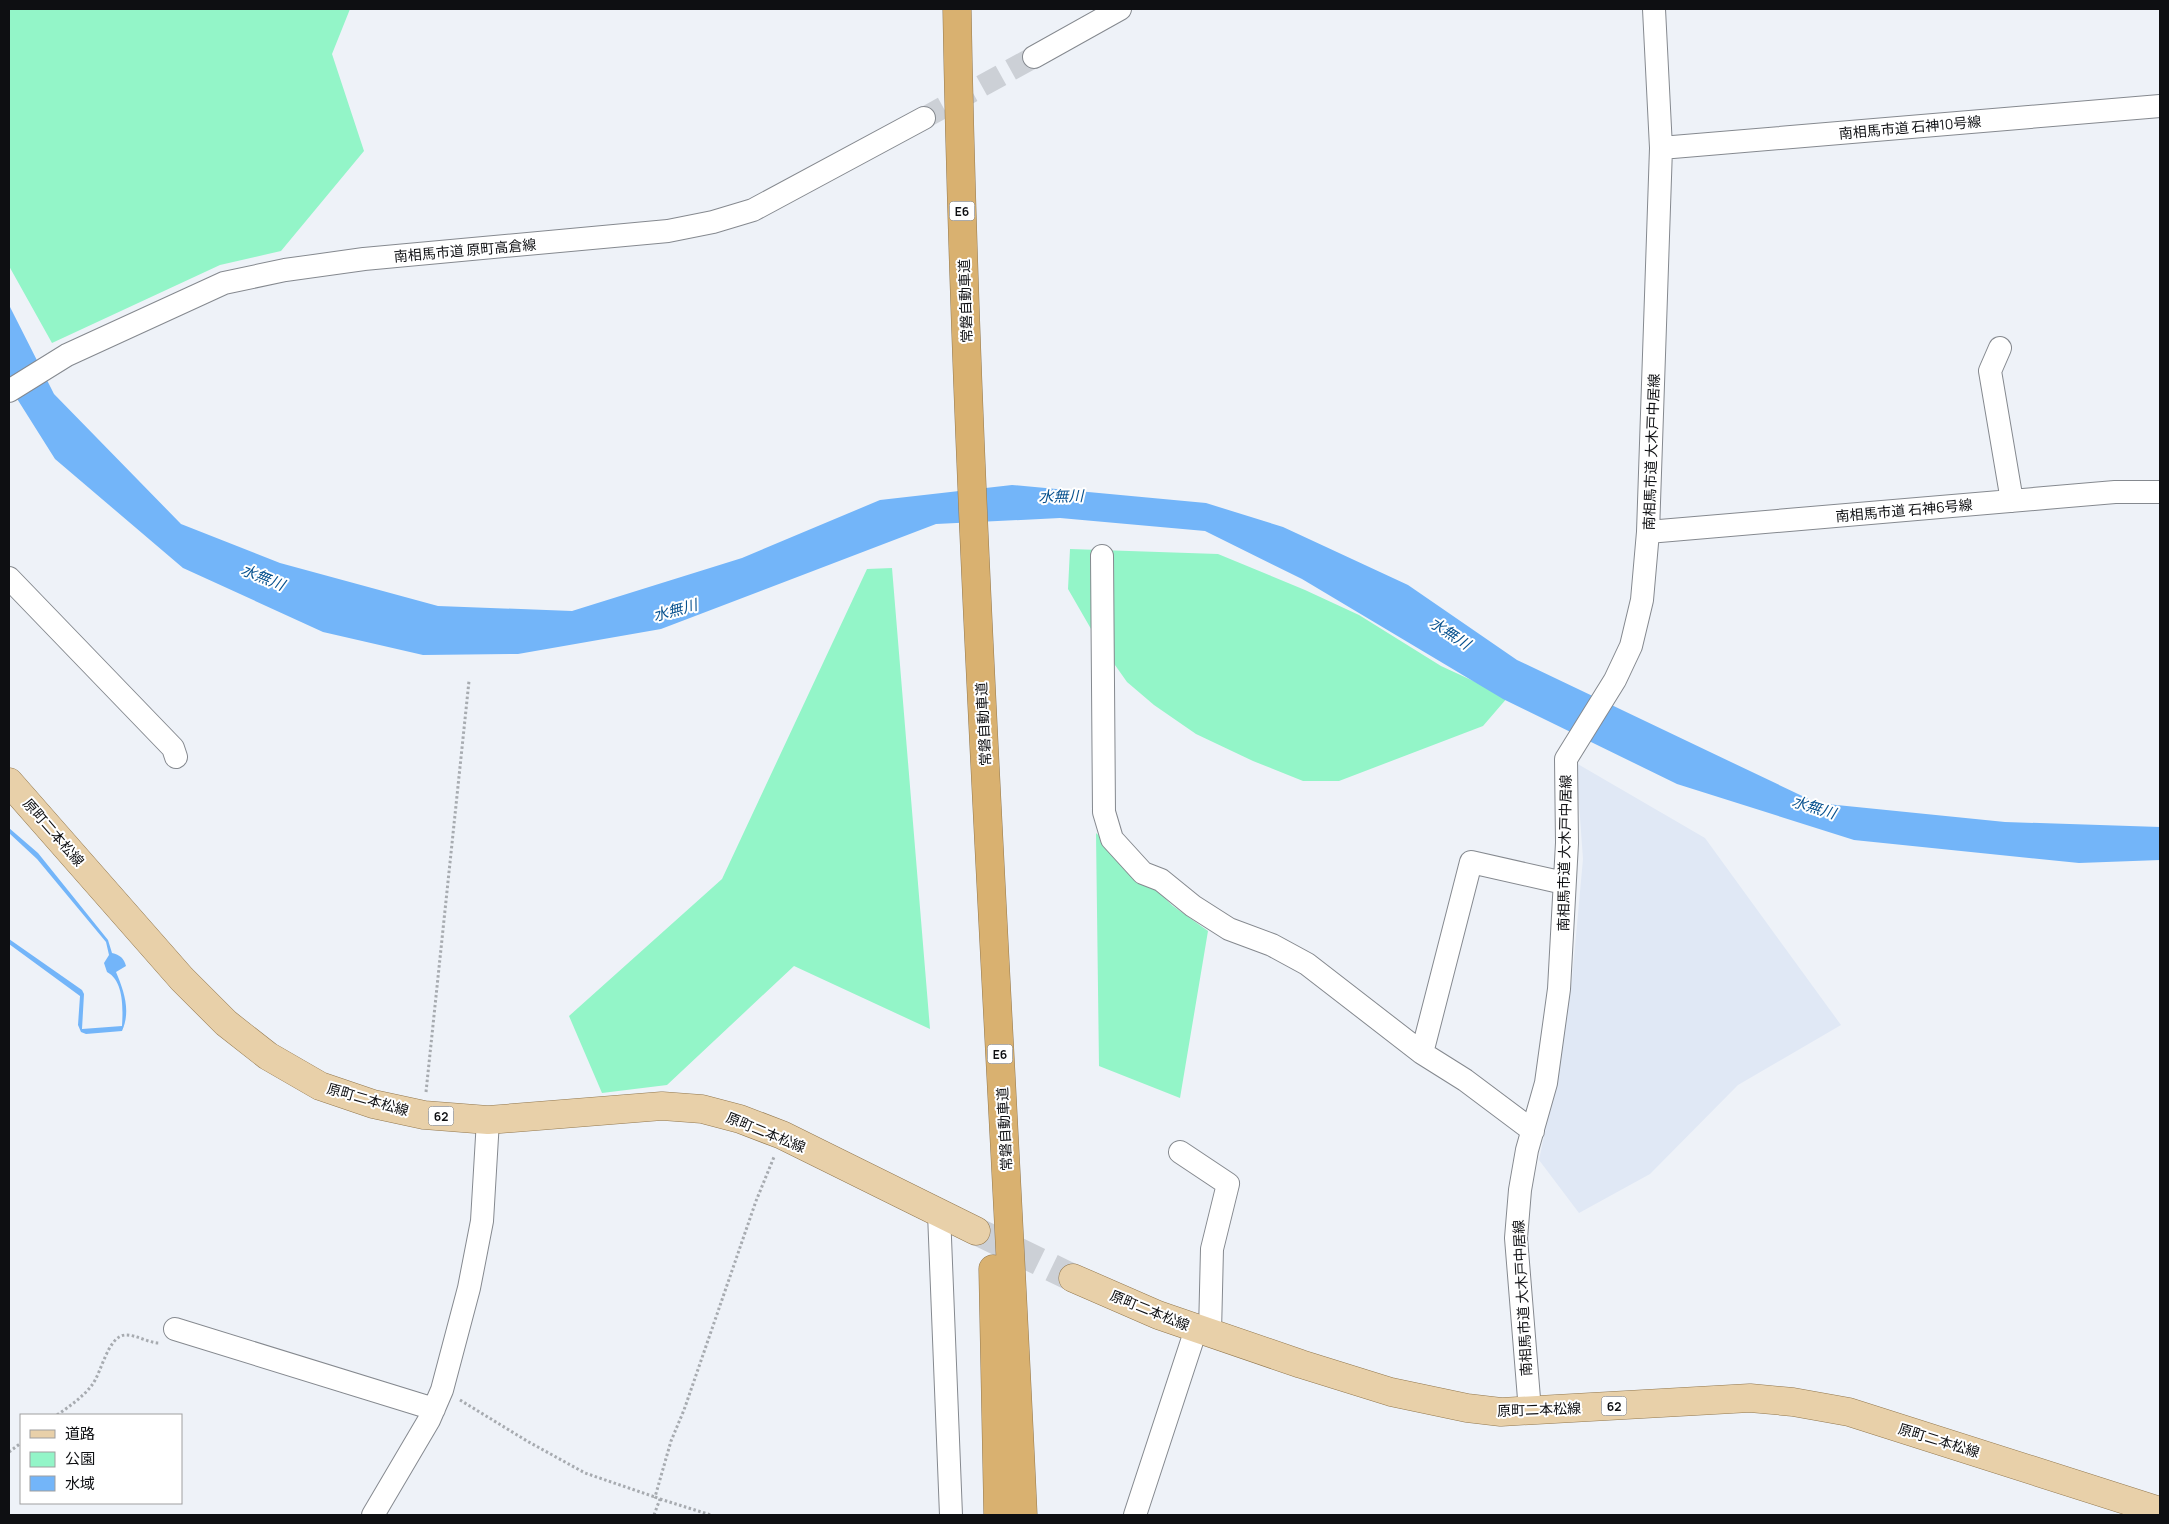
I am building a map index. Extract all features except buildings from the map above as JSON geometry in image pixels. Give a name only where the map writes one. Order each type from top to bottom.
[{"type":"highway","name":"常磐自動車道","points":[[957,9],[976,593],[1023,1515]]},
{"type":"highway","name":"常磐自動車道","points":[[976,593],[998,1515]]},
{"type":"main road","name":"原町二本松線","points":[[9,782],[182,979],[226,1023],[268,1056],[320,1086],[373,1104],[424,1115],[488,1120],[662,1106],[702,1109],[740,1119],[782,1135],[976,1231]]},
{"type":"main road","name":"原町二本松線","points":[[1073,1278],[1158,1315],[1301,1364],[1391,1392],[1467,1408],[1501,1412],[1750,1398],[1793,1402],[1848,1412],[2160,1511]]},
{"type":"street","points":[[1034,57],[1120,9]]},
{"type":"street","name":"南相馬市道 大木戸中居線","points":[[1530,1411],[1516,1238],[1520,1190],[1546,1083],[1560,989],[1567,842],[1566,759],[1615,680],[1631,646],[1642,600],[1648,532],[1661,148],[1654,9]]},
{"type":"street","name":"南相馬市道 石神10号線","points":[[1661,148],[2160,106]]},
{"type":"street","name":"南相馬市道 原町高倉線","points":[[9,391],[67,355],[224,283],[285,270],[364,259],[668,231],[713,222],[753,210],[924,118]]},
{"type":"street","points":[[2000,348],[1990,371],[2012,501]]},
{"type":"street","name":"南相馬市道 石神6号線","points":[[1648,532],[2115,492],[2160,492]]},
{"type":"street","points":[[1102,556],[1104,812],[1112,839],[1143,873],[1161,880],[1193,906],[1229,929],[1272,945],[1307,964],[1422,1053],[1465,1080],[1533,1131]]},
{"type":"street","points":[[9,578],[173,748],[176,757]]},
{"type":"street","points":[[1422,1053],[1471,862],[1564,883]]},
{"type":"street","points":[[373,1515],[438,1400],[468,1288],[482,1221],[488,1120]]},
{"type":"street","points":[[1135,1515],[1203,1330],[1212,1249],[1228,1184],[1180,1152]]},
{"type":"street","points":[[939,1213],[951,1515]]},
{"type":"street","points":[[176,1329],[438,1400]]},
{"type":"path","points":[[424,1115],[469,680]]},
{"type":"path","points":[[655,1497],[671,1440],[684,1410],[756,1201],[782,1135]]},
{"type":"path","points":[[59,1414],[82,1396],[94,1383],[111,1344],[117,1337],[126,1335],[153,1343],[162,1343],[171,1339],[176,1329]]},
{"type":"path","points":[[438,1400],[499,1423],[585,1473],[711,1515]]},
{"type":"path","points":[[9,1452],[20,1444]]},
{"type":"path","points":[[654,1515],[660,1499]]},
{"type":"shaded area","points":[[1576,763],[1705,838],[1841,1025],[1738,1085],[1650,1174],[1579,1213],[1539,1160],[1558,1069],[1572,979],[1583,859]]},
{"type":"green space","points":[[9,9],[350,9],[332,54],[364,151],[281,251],[220,265],[52,343],[9,266]]},
{"type":"green space","points":[[1070,549],[1218,554],[1305,590],[1359,615],[1441,666],[1508,697],[1483,726],[1339,781],[1303,781],[1253,761],[1196,734],[1154,705],[1127,682],[1098,641],[1068,589]]},
{"type":"green space","points":[[892,568],[930,1029],[794,966],[667,1085],[602,1093],[569,1016],[722,879],[867,569]]},
{"type":"green space","points":[[1096,833],[1173,906],[1208,931],[1180,1098],[1099,1066]]},
{"type":"water","name":"水無川","points":[[9,305],[54,394],[181,524],[280,563],[438,606],[572,611],[742,558],[880,500],[1012,485],[1206,503],[1283,527],[1408,585],[1517,660],[1817,803],[2005,822],[2160,827],[2160,860],[2079,863],[1854,840],[1677,784],[1503,699],[1302,579],[1205,531],[1060,518],[936,524],[661,629],[518,654],[423,655],[323,632],[183,568],[55,459],[9,386]]},
{"type":"water","points":[[9,828],[38,853],[108,940],[112,953],[123,959],[126,966],[116,972],[122,986],[126,1009],[125,1024],[122,1031],[86,1034],[81,1032],[78,1025],[80,996],[9,944],[9,939],[82,990],[84,994],[82,1029],[122,1026],[122,1004],[117,982],[107,972],[104,963],[109,955],[106,942],[37,859],[9,833]]},
{"type":"tunnel","points":[[924,118],[1034,57]]},
{"type":"tunnel","points":[[976,1231],[1073,1278]]}]
